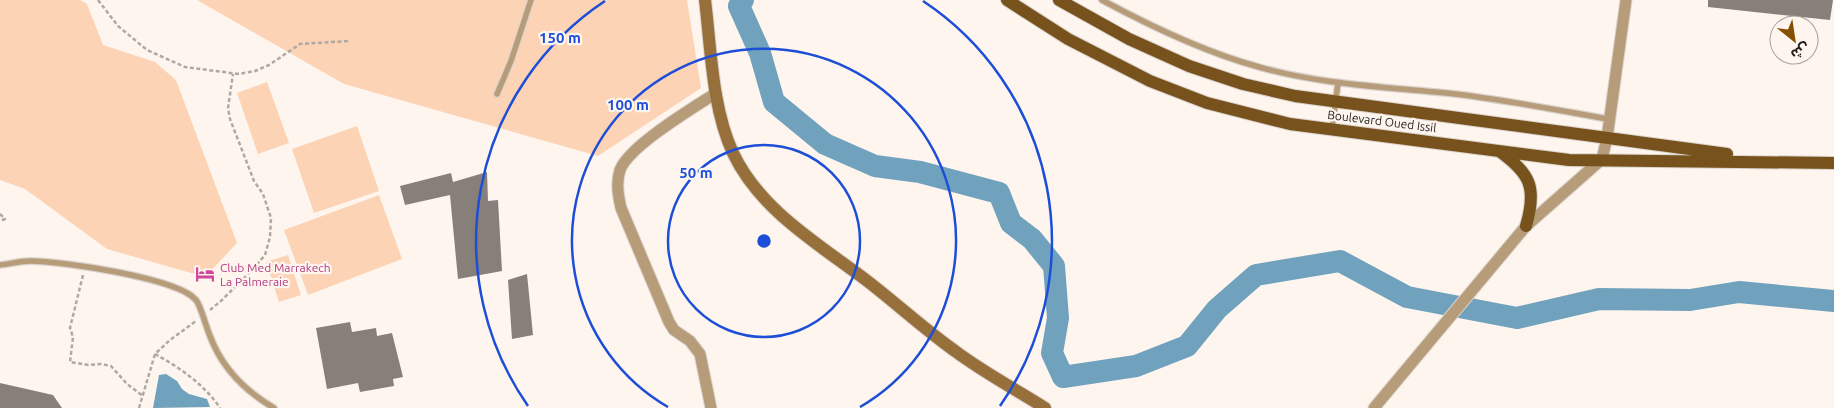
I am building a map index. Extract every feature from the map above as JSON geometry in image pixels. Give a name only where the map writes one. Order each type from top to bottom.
[{"type":"main road","name":"Boulevard Oued Issil","points":[[1007,0],[1068,39],[1150,81],[1207,103],[1290,124],[1569,160],[1834,163]]},
{"type":"main road","name":"Boulevard Oued Issil","points":[[1059,0],[1129,39],[1189,66],[1243,84],[1295,96],[1782,161]]},
{"type":"main road","points":[[1497,150],[1513,161],[1523,172],[1529,183],[1532,206],[1526,226]]},
{"type":"street","points":[[705,0],[716,93],[724,129],[733,153],[746,176],[767,202],[793,226],[897,303],[955,351],[1045,408]]},
{"type":"street","points":[[1374,408],[1526,226],[1602,159],[1607,138],[1626,0]]},
{"type":"street","points":[[711,408],[700,354],[690,341],[674,330],[662,309],[622,208],[618,195],[617,181],[621,168],[656,133],[716,93]]},
{"type":"lane","points":[[497,94],[517,44],[531,0]]},
{"type":"lane","points":[[1102,0],[1221,56],[1261,68],[1338,83],[1488,98],[1608,120]]},
{"type":"lane","points":[[1332,128],[1338,83]]},
{"type":"lane","points":[[0,265],[29,261],[85,266],[138,276],[188,292],[200,306],[215,349],[236,380],[274,408]]},
{"type":"path","points":[[98,0],[118,26],[147,50],[185,67],[233,74],[255,72],[300,44],[349,41]]},
{"type":"path","points":[[139,408],[155,354],[222,300],[265,255],[270,237],[271,218],[263,194],[254,181],[230,119],[228,108],[233,74]]},
{"type":"path","points":[[0,214],[5,219],[0,222]]},
{"type":"path","points":[[85,266],[70,328],[73,337],[70,362],[112,366],[127,384],[143,396]]},
{"type":"path","points":[[155,354],[173,364],[195,382],[220,408]]},
{"type":"shaded area","points":[[0,0],[80,0],[87,4],[103,45],[155,62],[176,80],[237,243],[205,277],[107,249],[25,189],[0,180]]},
{"type":"shaded area","points":[[197,0],[687,0],[701,88],[598,156],[344,84]]},
{"type":"shaded area","points":[[267,82],[289,143],[258,154],[237,93]]},
{"type":"shaded area","points":[[357,126],[379,191],[314,213],[292,149]]},
{"type":"shaded area","points":[[379,195],[402,259],[308,295],[284,230]]},
{"type":"shaded area","points":[[288,255],[301,295],[279,302],[266,262]]},
{"type":"water","points":[[166,374],[177,381],[182,389],[189,394],[207,399],[210,407],[153,408],[159,375]]},
{"type":"building","points":[[1708,0],[1833,0],[1830,20],[1819,19],[1819,15],[1783,15],[1708,7]]},
{"type":"building","points":[[487,172],[488,201],[498,200],[502,271],[458,279],[450,195],[405,205],[400,186],[451,173],[453,182]]},
{"type":"building","points":[[527,274],[533,335],[512,339],[508,280]]},
{"type":"building","points":[[350,322],[352,332],[376,328],[377,336],[392,333],[403,377],[393,379],[394,386],[360,392],[358,383],[327,389],[316,328]]},
{"type":"building","points":[[0,383],[53,395],[62,408],[0,408]]},
{"type":"waterway","points":[[743,0],[739,6],[760,53],[774,102],[825,144],[875,166],[920,172],[999,193],[1011,223],[1032,239],[1054,266],[1058,318],[1052,353],[1063,377],[1136,366],[1187,346],[1217,309],[1256,275],[1340,261],[1407,297],[1517,318],[1599,299],[1690,300],[1739,292],[1834,301]]},
{"type":"place","name":"Club Med Marrakech La Palmeraie","points":[[205,274]]}]
